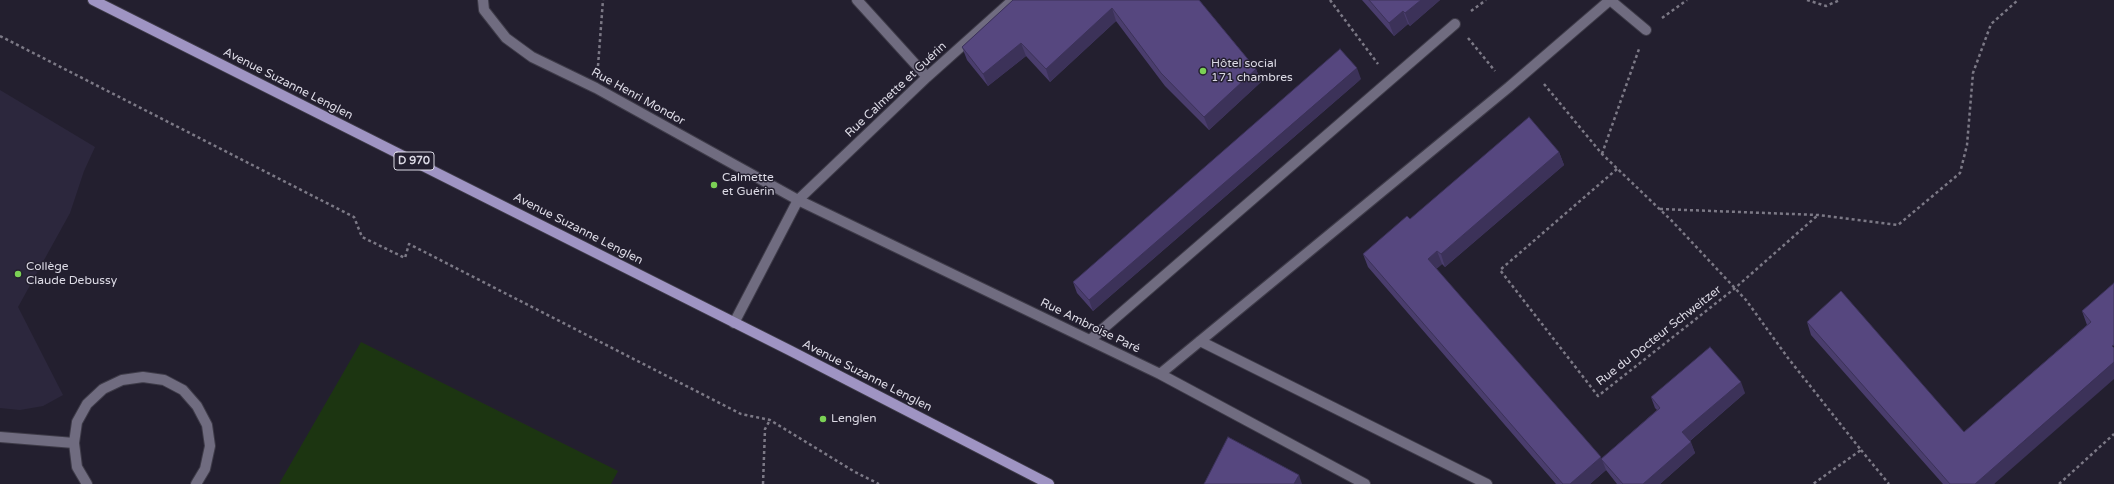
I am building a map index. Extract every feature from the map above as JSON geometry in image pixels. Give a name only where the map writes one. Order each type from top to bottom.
[{"type":"main road","name":"Avenue Suzanne Lenglen","points":[[93,0],[734,323],[1049,484]]},
{"type":"street","name":"Rue Henri Mondor","points":[[482,0],[484,10],[506,38],[532,57],[596,88],[798,200]]},
{"type":"street","points":[[858,0],[927,77]]},
{"type":"street","name":"Rue Calmette et Guérin","points":[[734,323],[798,200],[927,77],[1013,0]]},
{"type":"street","points":[[1160,374],[1509,87],[1610,0],[1646,30]]},
{"type":"street","points":[[1090,340],[1455,24]]},
{"type":"street","name":"Rue Ambroise Paré","points":[[798,200],[1160,374],[1365,484]]},
{"type":"street","points":[[1200,341],[1487,484]]},
{"type":"street","points":[[87,484],[77,467],[74,443],[77,422],[87,404],[103,389],[122,380],[143,376],[164,380],[183,390],[197,406],[207,425],[210,446],[205,469],[196,484]]},
{"type":"street","points":[[0,437],[74,443]]},
{"type":"path","points":[[596,88],[603,0]]},
{"type":"path","points":[[1330,0],[1390,80]]},
{"type":"path","points":[[1602,154],[1646,30],[1686,0]]},
{"type":"path","points":[[1807,0],[1826,6],[1840,0]]},
{"type":"path","points":[[1659,209],[1818,215],[1898,225],[1960,173],[1967,145],[1973,73],[1991,24],[2018,0]]},
{"type":"path","points":[[1455,24],[1509,87]]},
{"type":"path","points":[[0,36],[354,217],[362,237],[404,258],[409,244],[741,414],[770,420],[855,472],[879,484]]},
{"type":"path","name":"Rue du Docteur Schweitzer","points":[[1531,68],[1602,154],[1659,209],[1746,300],[1788,358],[1890,484]]},
{"type":"path","name":"Rue du Docteur Schweitzer","points":[[1617,169],[1500,270],[1598,396],[1734,289]]},
{"type":"path","points":[[1734,289],[1818,215]]},
{"type":"path","points":[[763,484],[765,429],[770,420]]},
{"type":"path","points":[[2059,484],[2114,434]]},
{"type":"path","points":[[1813,484],[1861,450]]},
{"type":"shaded area","name":"Collège Claude Debussy","points":[[0,90],[95,147],[84,171],[70,213],[18,307],[63,395],[43,406],[20,410],[0,408]]},
{"type":"green space","points":[[361,342],[618,471],[611,484],[279,484]]},
{"type":"building","name":"Hôtel social 171 chambres","points":[[1013,0],[1199,0],[1256,69],[1204,117],[1161,73],[1112,8],[1046,69],[1021,43],[983,74],[962,47]]},
{"type":"building","points":[[1369,0],[1421,0],[1405,13],[1403,11],[1389,23]]},
{"type":"building","points":[[1340,49],[1357,68],[1089,300],[1073,282]]},
{"type":"building","points":[[1529,117],[1559,152],[1441,254],[1437,251],[1428,259],[1601,457],[1570,484],[1563,484],[1363,254],[1407,216],[1410,219]]},
{"type":"building","points":[[2114,283],[2114,345],[2112,346],[2114,348],[2114,362],[1975,484],[1950,484],[1807,322],[1841,291],[1964,432],[2091,322],[2082,311]]},
{"type":"building","points":[[1710,347],[1741,382],[1682,432],[1691,442],[1643,484],[1623,484],[1601,459],[1660,408],[1651,397]]},
{"type":"building","points":[[1228,437],[1299,475],[1294,484],[1204,484]]},
{"type":"place","name":"Hôtel social 171 chambres","points":[[1203,71]]},
{"type":"place","name":"Calmette et Guérin","points":[[714,185]]},
{"type":"place","name":"Collège Claude Debussy","points":[[18,274]]},
{"type":"place","name":"Lenglen","points":[[823,419]]}]
